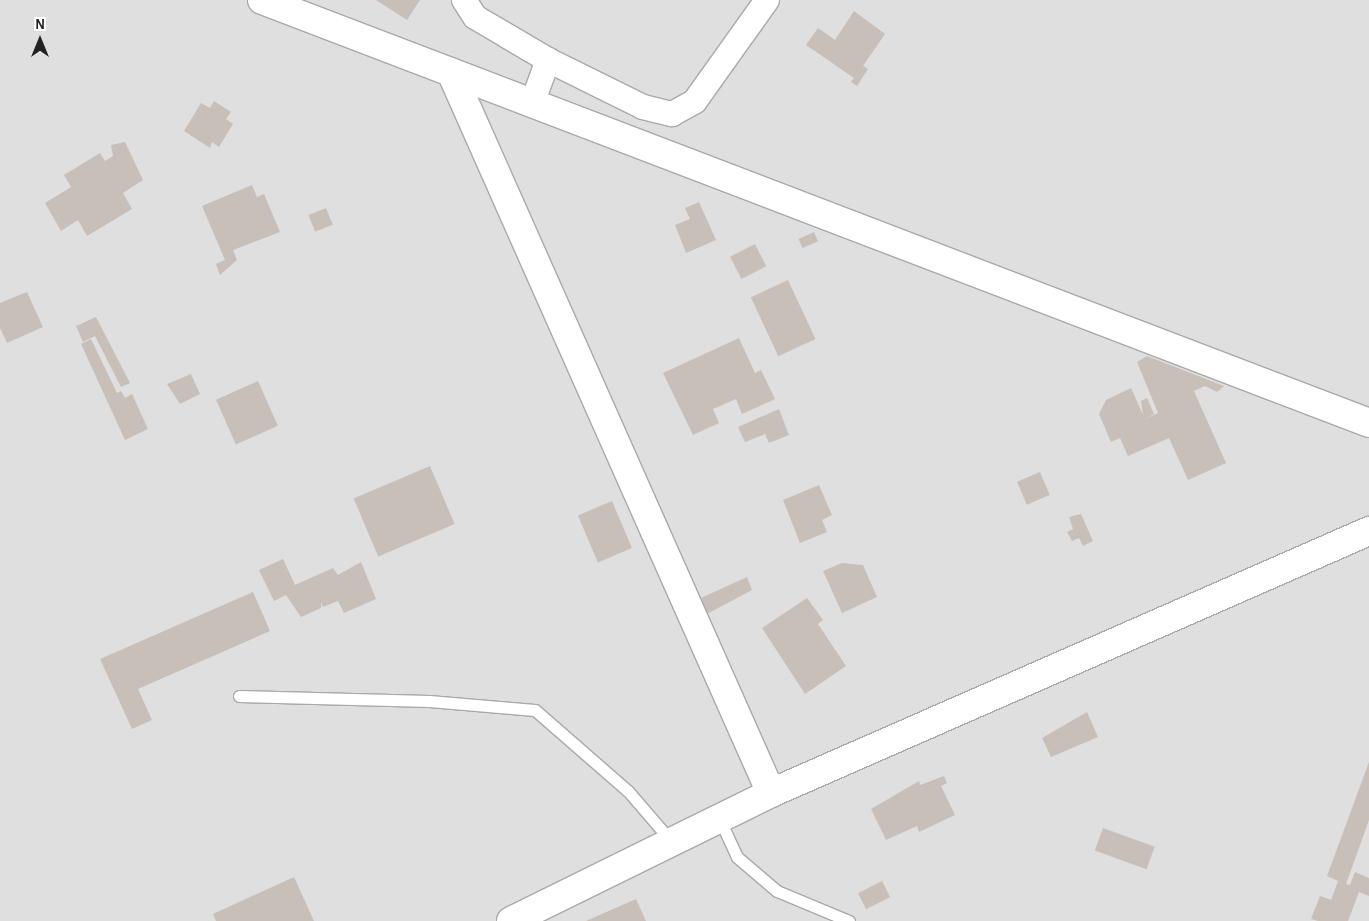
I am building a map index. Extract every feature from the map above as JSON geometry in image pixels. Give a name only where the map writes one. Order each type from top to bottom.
[{"type":"street","points":[[464,0],[474,17],[548,60],[643,107],[680,112],[695,101],[767,0]]},
{"type":"street","points":[[274,2],[451,72],[533,101],[1369,423]]},
{"type":"street","points":[[533,101],[548,60]]},
{"type":"street","points":[[451,72],[771,793]]},
{"type":"street","points":[[511,921],[771,793],[1369,531]]},
{"type":"lane","points":[[239,696],[429,701],[535,710],[628,791],[671,841]]},
{"type":"lane","points":[[719,818],[737,857],[777,891],[849,921]]},
{"type":"shaded area","points":[[0,0],[1369,0],[1369,921],[0,921]]},
{"type":"building","points":[[376,0],[420,0],[407,20]]},
{"type":"building","points":[[854,11],[885,34],[863,66],[868,69],[857,86],[851,82],[854,78],[806,45],[818,28],[835,40]]},
{"type":"building","points":[[214,101],[231,112],[226,119],[233,124],[219,147],[212,142],[210,148],[184,131],[201,103],[210,108]]},
{"type":"building","points":[[125,142],[143,180],[123,193],[132,209],[87,236],[78,220],[61,231],[45,203],[71,187],[64,175],[100,153],[105,161],[113,156],[111,145]]},
{"type":"building","points":[[252,185],[257,197],[264,194],[280,232],[233,250],[237,260],[220,275],[216,264],[225,260],[202,206]]},
{"type":"building","points":[[699,202],[716,240],[686,253],[675,225],[690,219],[685,208]]},
{"type":"building","points":[[326,208],[333,225],[315,232],[308,215]]},
{"type":"building","points":[[814,232],[818,241],[803,248],[798,239]]},
{"type":"building","points":[[755,244],[766,266],[741,279],[730,257]]},
{"type":"building","points":[[788,280],[815,339],[778,356],[751,297]]},
{"type":"building","points":[[27,292],[43,327],[7,343],[0,328],[0,303]]},
{"type":"building","points":[[96,317],[130,383],[121,387],[95,336],[83,342],[76,326]]},
{"type":"building","points":[[739,338],[755,373],[761,370],[775,399],[742,414],[736,399],[713,409],[719,423],[693,435],[663,373]]},
{"type":"building","points":[[91,339],[117,393],[121,391],[125,398],[132,394],[148,429],[125,440],[81,344]]},
{"type":"building","points":[[1147,356],[1224,386],[1217,392],[1205,386],[1194,391],[1226,463],[1188,480],[1169,438],[1128,456],[1120,438],[1111,442],[1099,414],[1106,400],[1131,388],[1143,415],[1141,401],[1147,398],[1154,414],[1145,419],[1158,413],[1137,362]]},
{"type":"building","points":[[191,374],[200,394],[180,404],[167,384]]},
{"type":"building","points":[[258,381],[278,426],[236,444],[216,400]]},
{"type":"building","points":[[779,409],[789,435],[769,443],[765,434],[745,442],[738,427]]},
{"type":"building","points":[[430,466],[455,524],[378,556],[354,498]]},
{"type":"building","points":[[1040,472],[1050,495],[1027,505],[1017,482]]},
{"type":"building","points":[[819,485],[832,515],[822,520],[827,532],[800,543],[783,500]]},
{"type":"building","points":[[612,501],[632,548],[598,562],[578,515]]},
{"type":"building","points":[[1081,514],[1093,541],[1083,546],[1079,538],[1072,541],[1067,532],[1073,529],[1069,517]]},
{"type":"building","points":[[283,559],[295,585],[333,568],[338,575],[361,562],[376,599],[344,613],[338,601],[323,607],[321,602],[321,608],[301,617],[286,595],[274,601],[259,570]]},
{"type":"building","points":[[842,563],[863,565],[877,597],[842,613],[823,571]]},
{"type":"building","points":[[747,577],[752,590],[705,615],[701,598]]},
{"type":"building","points":[[253,592],[270,631],[138,689],[152,720],[132,729],[100,659]]},
{"type":"building","points":[[807,598],[823,620],[818,624],[846,666],[805,694],[762,628]]},
{"type":"building","points":[[1087,712],[1098,737],[1051,757],[1042,738]]},
{"type":"building","points":[[1369,762],[1369,820],[1346,884],[1350,885],[1355,872],[1369,878],[1369,896],[1359,892],[1348,921],[1318,921],[1311,919],[1320,896],[1331,900],[1338,881],[1327,876]]},
{"type":"building","points":[[944,776],[947,783],[941,786],[955,815],[919,832],[917,826],[886,840],[871,809],[919,781],[920,785]]},
{"type":"building","points":[[1103,828],[1155,847],[1146,869],[1095,851]]},
{"type":"building","points":[[294,877],[314,921],[216,921],[213,914]]},
{"type":"building","points":[[882,881],[890,897],[866,909],[858,893]]},
{"type":"building","points":[[636,899],[646,921],[586,921]]}]
